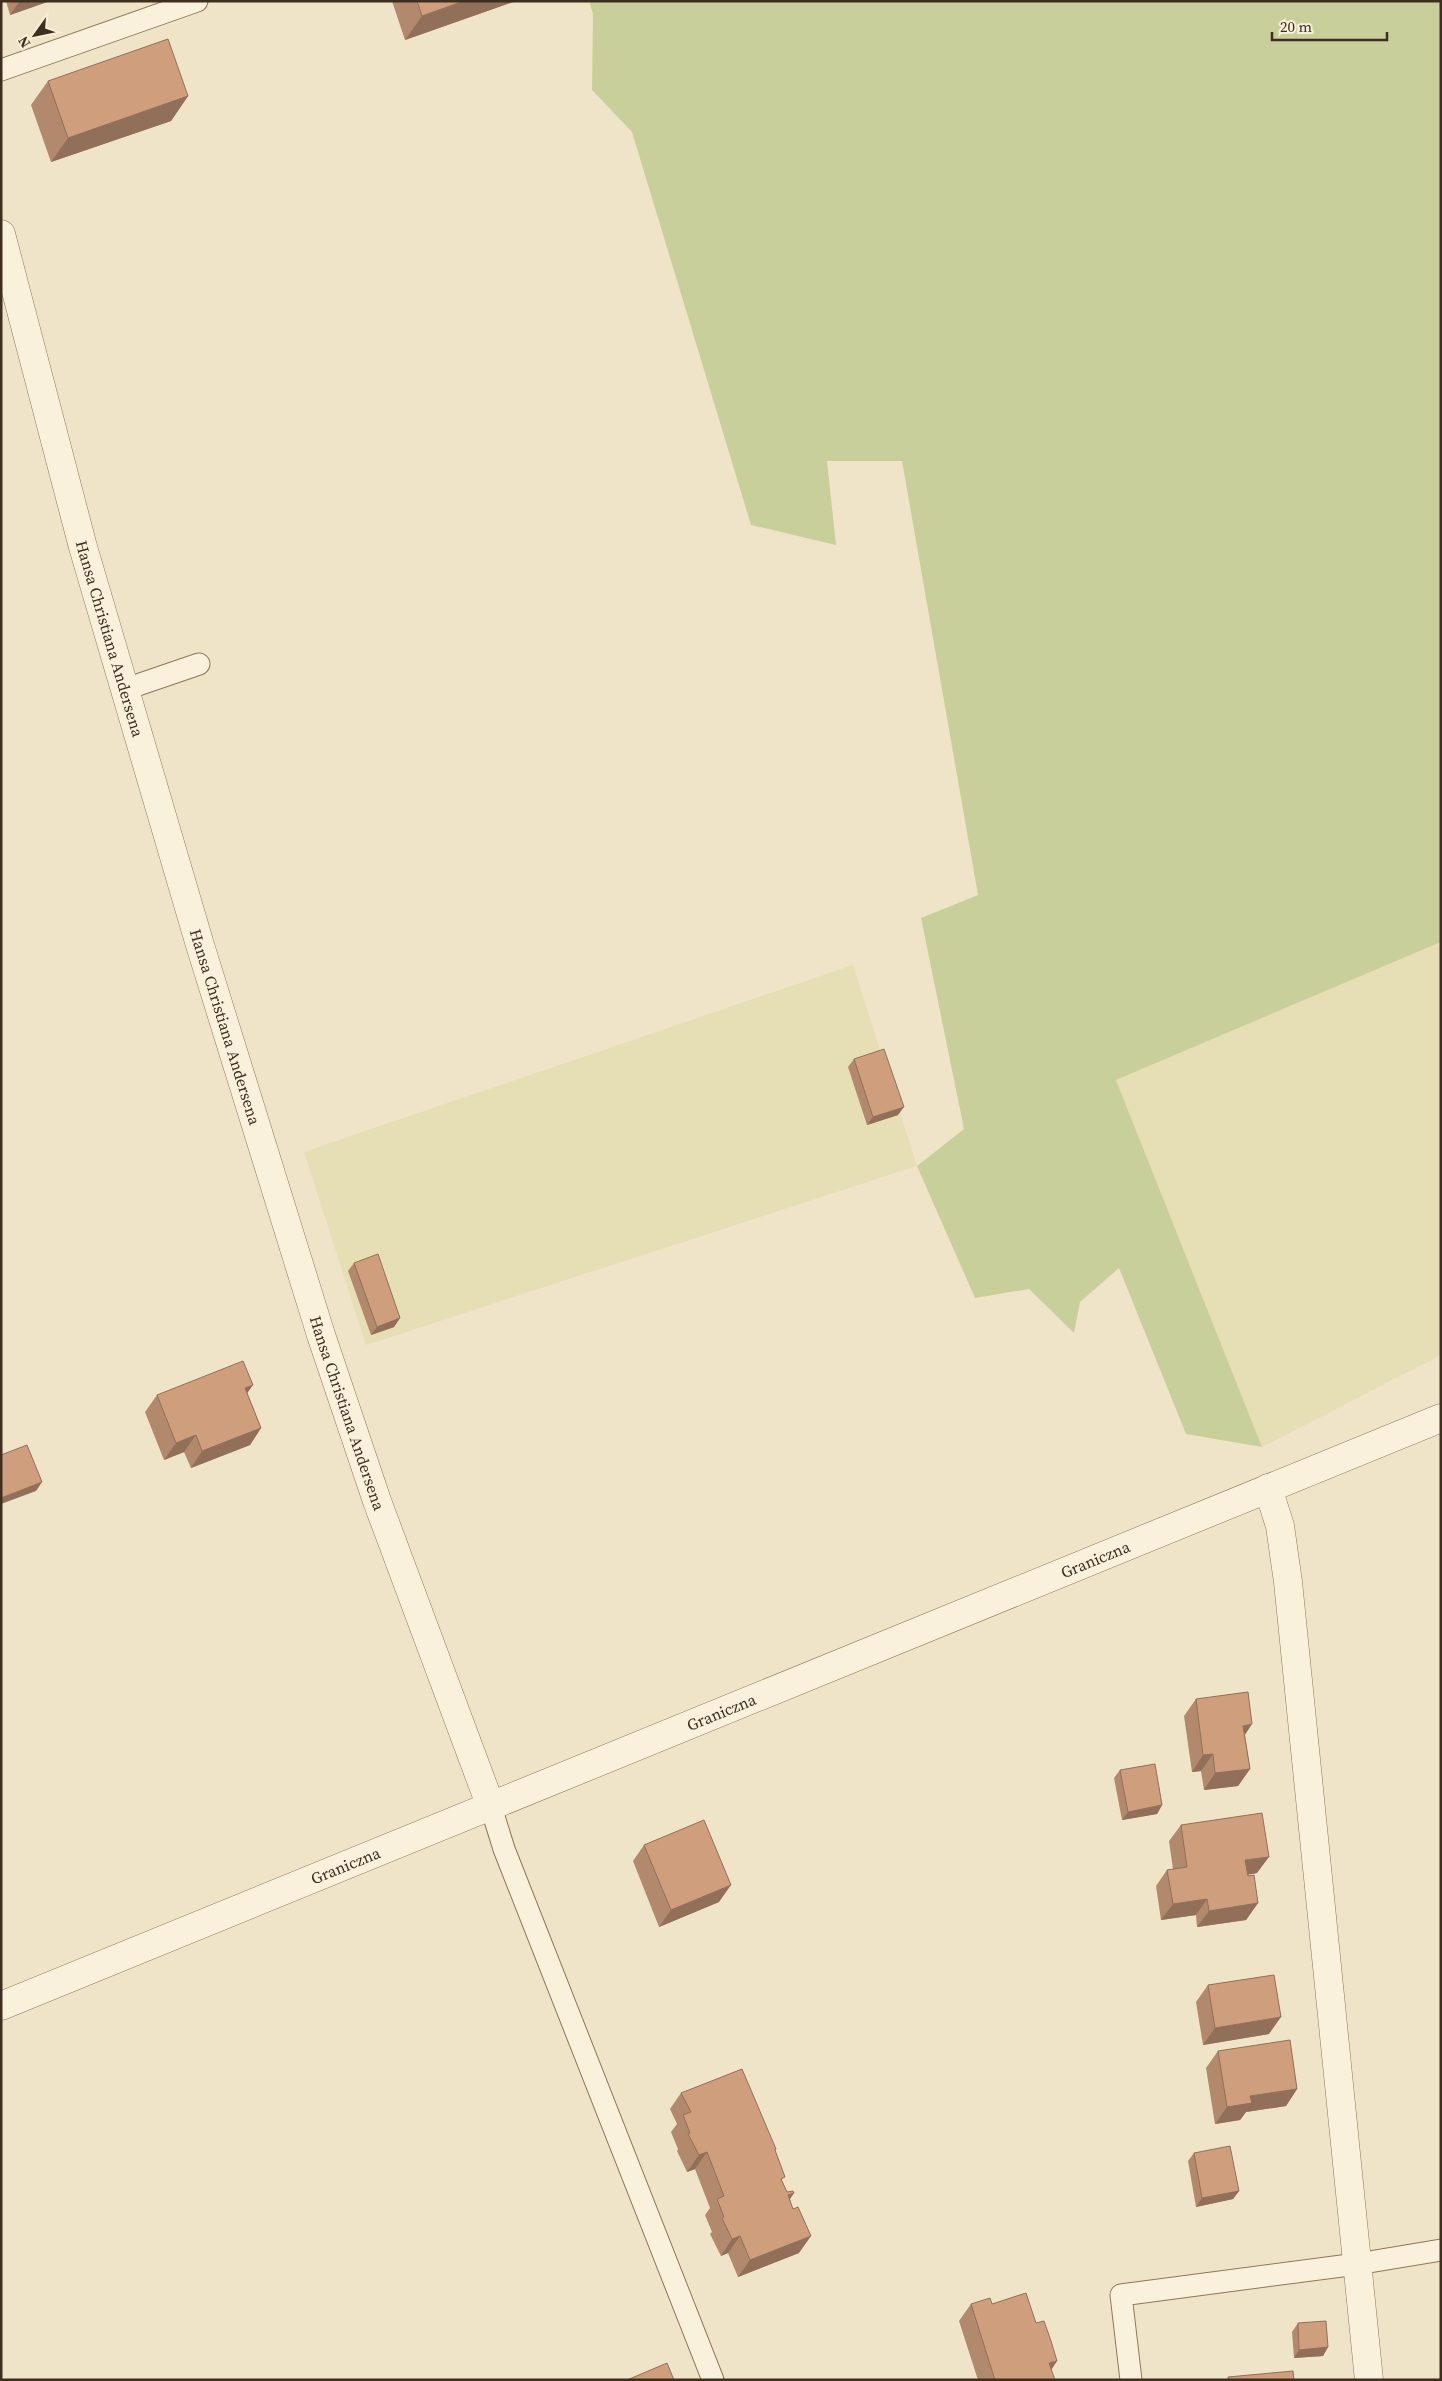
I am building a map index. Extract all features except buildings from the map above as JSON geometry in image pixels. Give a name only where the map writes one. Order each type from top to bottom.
[{"type":"street","name":"Hansa Christiana Andersena","points":[[1,234],[83,547],[198,936],[341,1399],[491,1807]]},
{"type":"street","name":"Graniczna","points":[[1,2006],[1441,1418]]},
{"type":"street","points":[[1268,1488],[1280,1526],[1288,1582],[1369,2380]]},
{"type":"lane","points":[[1,70],[197,1]]},
{"type":"lane","points":[[126,689],[199,664]]},
{"type":"lane","points":[[491,1807],[504,1849],[713,2380]]},
{"type":"lane","points":[[1131,2380],[1121,2294],[1357,2264],[1441,2250]]},
{"type":"shaded area","points":[[1441,942],[1441,1355],[1262,1447],[1116,1080]]},
{"type":"shaded area","points":[[853,965],[917,1166],[366,1345],[304,1152]]},
{"type":"green space","points":[[589,1],[1441,1],[1441,942],[1116,1080],[1262,1447],[1186,1434],[1119,1268],[1080,1302],[1074,1333],[1029,1289],[975,1298],[917,1166],[964,1129],[921,918],[978,895],[902,461],[827,461],[836,545],[751,525],[632,132],[592,90],[593,14]]}]
